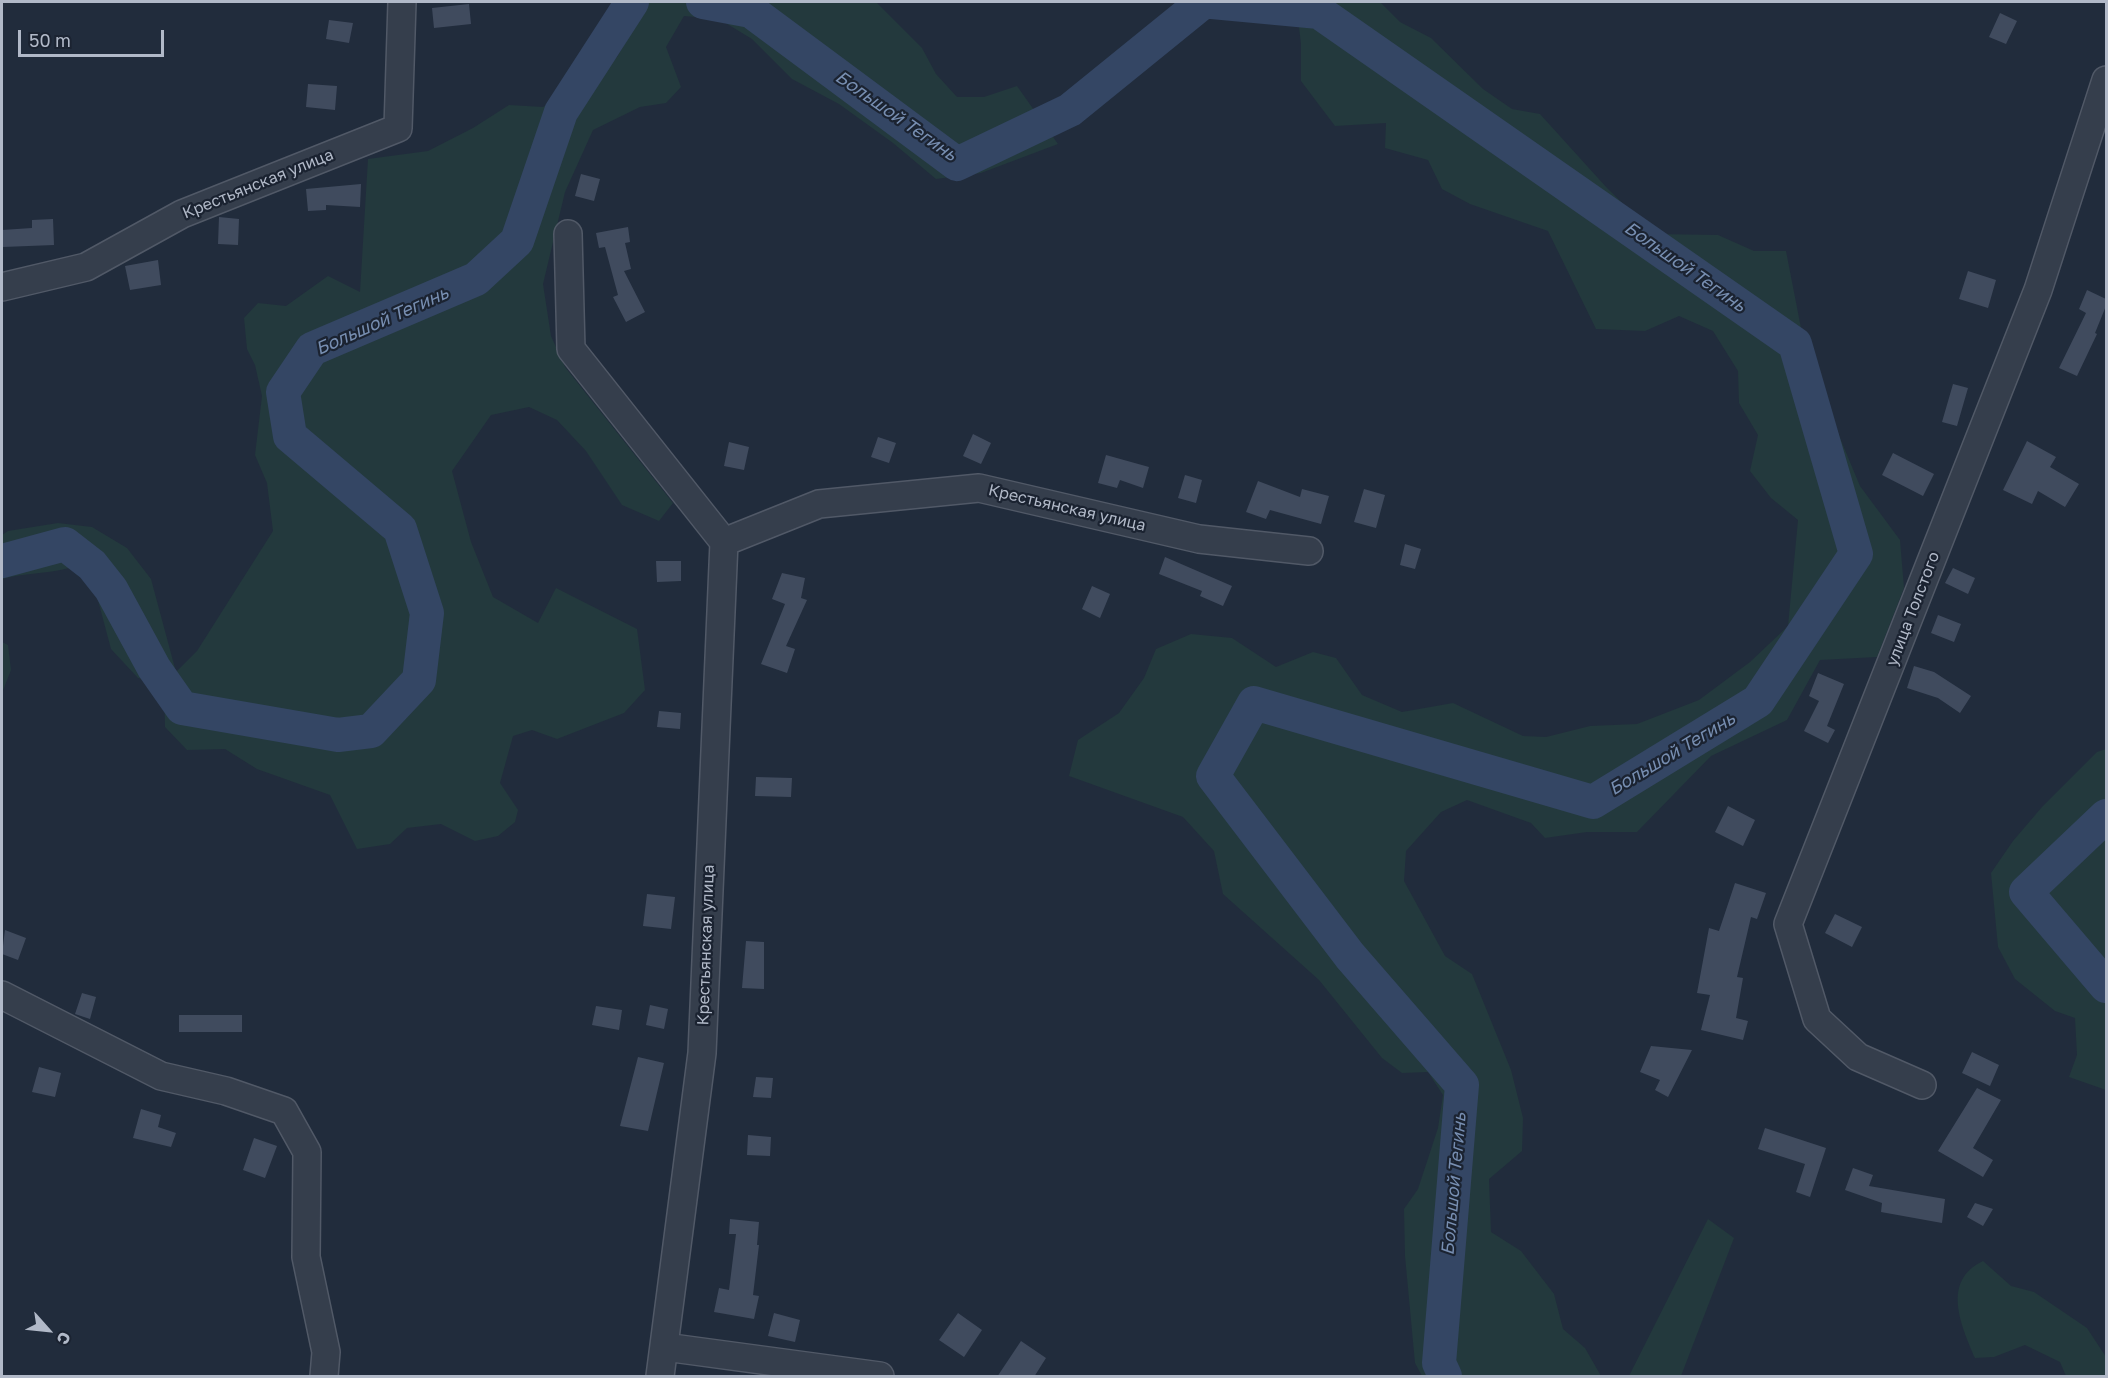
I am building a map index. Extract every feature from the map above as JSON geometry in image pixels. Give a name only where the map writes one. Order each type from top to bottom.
[{"type":"street","name":"Крестьянская улица","points":[[2,287],[86,267],[182,214],[398,128],[402,2]]},
{"type":"street","name":"улица Толстого","points":[[1922,1085],[1858,1057],[1816,1019],[1788,924],[2038,290],[2106,80]]},
{"type":"street","points":[[568,234],[572,349],[724,542]]},
{"type":"street","name":"Крестьянская улица","points":[[660,1377],[702,1053],[724,542],[819,504],[979,488],[1199,539],[1309,551]]},
{"type":"street","points":[[2,995],[161,1076],[226,1091],[284,1111],[307,1152],[306,1257],[326,1352],[324,1377]]},
{"type":"street","points":[[665,1347],[880,1377]]},
{"type":"green space","points":[[649,2],[876,2],[922,48],[936,74],[957,97],[984,97],[1017,86],[1058,144],[981,173],[936,179],[893,143],[839,104],[792,79],[752,39],[719,19],[684,16],[666,47],[681,87],[666,103],[640,107],[593,130],[565,192],[543,284],[551,336],[565,367],[673,503],[659,521],[622,505],[586,451],[557,420],[529,407],[491,415],[452,471],[471,542],[493,597],[538,623],[556,588],[637,629],[645,690],[624,713],[557,739],[532,730],[513,736],[500,783],[518,810],[515,822],[498,836],[475,841],[441,824],[407,828],[390,844],[357,849],[330,795],[257,769],[225,749],[187,750],[165,727],[164,683],[138,678],[111,649],[95,589],[69,568],[2,579],[2,535],[8,531],[58,523],[92,527],[127,548],[151,579],[176,672],[197,651],[273,531],[267,483],[255,455],[262,396],[255,365],[247,349],[244,318],[258,303],[286,306],[328,276],[360,292],[368,159],[428,151],[473,128],[509,105],[543,107],[617,57]]},
{"type":"green space","points":[[1296,2],[1380,2],[1400,22],[1431,38],[1483,89],[1512,109],[1540,114],[1607,188],[1654,234],[1718,235],[1754,251],[1786,251],[1801,328],[1840,438],[1860,486],[1900,540],[1904,588],[1877,657],[1820,660],[1787,720],[1711,756],[1637,832],[1587,832],[1545,838],[1531,823],[1467,800],[1441,812],[1406,851],[1404,881],[1445,956],[1472,974],[1511,1070],[1523,1118],[1522,1151],[1489,1179],[1491,1232],[1521,1251],[1554,1294],[1563,1329],[1585,1348],[1601,1376],[1422,1376],[1415,1363],[1405,1256],[1404,1209],[1418,1189],[1438,1128],[1443,1095],[1428,1072],[1402,1073],[1382,1058],[1319,980],[1223,894],[1214,851],[1183,817],[1069,776],[1078,740],[1119,713],[1144,678],[1156,649],[1191,634],[1232,638],[1276,667],[1313,652],[1336,658],[1362,695],[1402,712],[1453,703],[1523,736],[1546,737],[1590,726],[1637,724],[1699,700],[1750,662],[1788,626],[1798,520],[1771,498],[1750,471],[1758,435],[1739,403],[1738,371],[1713,331],[1679,316],[1645,331],[1596,329],[1548,231],[1470,204],[1442,189],[1428,160],[1385,148],[1386,123],[1335,126],[1301,81],[1301,44]]},
{"type":"green space","points":[[2,642],[8,645],[11,670],[2,693]]},
{"type":"green space","points":[[2106,749],[2106,1090],[2069,1077],[2077,1055],[2075,1018],[2055,1011],[2015,979],[1998,947],[1991,873],[2013,841],[2042,807],[2097,752]]},
{"type":"green space","points":[[1708,1219],[1734,1238],[1681,1376],[1629,1376]]},
{"type":"green space","points":[[1983,1261],[2011,1286],[2034,1292],[2087,1328],[2106,1357],[2106,1376],[2066,1376],[2060,1362],[2025,1345],[1994,1357],[1975,1358],[1960,1318],[1958,1292],[1962,1280],[1970,1270]]},
{"type":"building","points":[[469,4],[471,24],[434,28],[432,8]]},
{"type":"building","points":[[2000,13],[2017,21],[2006,44],[1989,37]]},
{"type":"building","points":[[329,20],[353,23],[349,43],[326,39]]},
{"type":"building","points":[[308,84],[337,86],[335,110],[306,107]]},
{"type":"building","points":[[581,174],[600,179],[594,201],[575,196]]},
{"type":"building","points":[[361,184],[360,207],[326,205],[326,210],[308,211],[306,189]]},
{"type":"building","points":[[219,217],[239,219],[238,245],[218,244]]},
{"type":"building","points":[[53,219],[54,245],[3,247],[2,230],[32,228],[32,220]]},
{"type":"building","points":[[628,227],[630,242],[625,243],[631,269],[624,271],[645,312],[626,322],[613,297],[618,295],[605,247],[599,248],[596,233]]},
{"type":"building","points":[[158,260],[161,285],[130,290],[125,266]]},
{"type":"building","points":[[1968,271],[1996,280],[1988,308],[1959,299]]},
{"type":"building","points":[[2087,290],[2106,299],[2106,306],[2095,333],[2097,334],[2077,376],[2059,368],[2086,313],[2079,309]]},
{"type":"building","points":[[1953,384],[1968,388],[1957,426],[1942,422]]},
{"type":"building","points":[[973,434],[991,443],[981,464],[963,456]]},
{"type":"building","points":[[878,437],[896,443],[889,463],[871,457]]},
{"type":"building","points":[[2027,441],[2056,457],[2050,467],[2079,484],[2065,507],[2038,491],[2032,504],[2003,490]]},
{"type":"building","points":[[729,442],[749,447],[744,470],[724,466]]},
{"type":"building","points":[[1893,453],[1934,474],[1923,496],[1882,475]]},
{"type":"building","points":[[1106,455],[1149,467],[1143,488],[1120,480],[1117,488],[1098,483]]},
{"type":"building","points":[[1185,475],[1202,480],[1196,503],[1178,498]]},
{"type":"building","points":[[1258,481],[1300,497],[1302,489],[1329,496],[1321,524],[1270,510],[1266,519],[1246,512]]},
{"type":"building","points":[[1364,489],[1385,495],[1376,528],[1354,522]]},
{"type":"building","points":[[1405,544],[1421,549],[1415,569],[1400,565]]},
{"type":"building","points":[[1165,557],[1232,586],[1223,606],[1200,596],[1202,591],[1159,574]]},
{"type":"building","points":[[656,561],[681,561],[681,581],[657,582]]},
{"type":"building","points":[[1953,568],[1975,578],[1968,594],[1945,583]]},
{"type":"building","points":[[782,573],[805,578],[801,598],[807,600],[786,646],[795,649],[787,673],[761,664],[785,604],[772,599]]},
{"type":"building","points":[[1092,586],[1110,594],[1100,618],[1082,609]]},
{"type":"building","points":[[1938,615],[1961,624],[1954,642],[1931,633]]},
{"type":"building","points":[[1914,666],[1934,672],[1971,696],[1960,713],[1938,698],[1907,688]]},
{"type":"building","points":[[1818,673],[1844,684],[1827,726],[1835,730],[1828,743],[1804,731],[1819,701],[1809,696]]},
{"type":"building","points":[[659,711],[681,713],[680,729],[657,727]]},
{"type":"building","points":[[756,777],[792,778],[791,797],[755,796]]},
{"type":"building","points":[[1728,806],[1755,820],[1743,846],[1715,832]]},
{"type":"building","points":[[1735,883],[1766,893],[1757,919],[1751,917],[1737,977],[1743,978],[1736,1018],[1748,1021],[1743,1040],[1701,1030],[1710,995],[1697,993],[1709,928],[1719,931]]},
{"type":"building","points":[[647,894],[675,897],[671,929],[643,926]]},
{"type":"building","points":[[1835,914],[1862,927],[1852,947],[1825,933]]},
{"type":"building","points":[[5,930],[26,938],[18,960],[2,954]]},
{"type":"building","points":[[746,941],[764,942],[764,989],[742,988]]},
{"type":"building","points":[[82,993],[96,997],[90,1019],[75,1014]]},
{"type":"building","points":[[650,1005],[668,1009],[664,1029],[646,1025]]},
{"type":"building","points":[[596,1006],[622,1010],[619,1030],[592,1025]]},
{"type":"building","points":[[179,1015],[242,1015],[242,1032],[179,1032]]},
{"type":"building","points":[[1651,1046],[1692,1050],[1668,1097],[1655,1090],[1660,1080],[1640,1072]]},
{"type":"building","points":[[1972,1052],[1999,1065],[1990,1086],[1962,1073]]},
{"type":"building","points":[[638,1057],[664,1063],[648,1131],[620,1126]]},
{"type":"building","points":[[39,1067],[61,1073],[55,1097],[32,1092]]},
{"type":"building","points":[[756,1077],[773,1078],[771,1098],[753,1097]]},
{"type":"building","points":[[1977,1088],[2001,1100],[1973,1148],[1993,1160],[1983,1177],[1938,1151]]},
{"type":"building","points":[[141,1109],[161,1115],[158,1127],[176,1133],[171,1147],[133,1138]]},
{"type":"building","points":[[1765,1128],[1826,1148],[1810,1197],[1796,1192],[1805,1164],[1758,1149]]},
{"type":"building","points":[[748,1135],[771,1137],[770,1156],[747,1155]]},
{"type":"building","points":[[254,1138],[277,1146],[265,1178],[243,1170]]},
{"type":"building","points":[[1853,1168],[1873,1175],[1869,1186],[1945,1199],[1942,1223],[1881,1212],[1882,1203],[1845,1190]]},
{"type":"building","points":[[1975,1203],[1993,1209],[1983,1226],[1967,1217]]},
{"type":"building","points":[[730,1219],[759,1222],[757,1245],[759,1245],[753,1295],[759,1296],[754,1319],[714,1312],[719,1288],[729,1290],[736,1234],[729,1234]]},
{"type":"building","points":[[774,1313],[800,1320],[795,1342],[768,1336]]},
{"type":"building","points":[[958,1313],[982,1330],[964,1357],[939,1340]]},
{"type":"building","points":[[1021,1341],[1046,1358],[1034,1377],[997,1377]]},
{"type":"waterway","name":"Большой Тегинь","points":[[2,561],[65,544],[92,565],[111,589],[154,668],[182,708],[338,735],[371,731],[419,680],[427,613],[400,529],[290,436],[283,392],[312,349],[476,279],[517,241],[561,112],[632,2]]},
{"type":"waterway","name":"Большой Тегинь","points":[[703,2],[751,11],[957,164],[1070,110],[1203,2]]},
{"type":"waterway","name":"Большой Тегинь","points":[[1212,2],[1319,12],[1795,344],[1856,554],[1758,701],[1593,802],[1254,703],[1213,776],[1350,956],[1462,1085],[1439,1363],[1445,1376]]},
{"type":"waterway","name":"Большой Тегинь","points":[[2106,816],[2026,892],[2106,986]]}]
